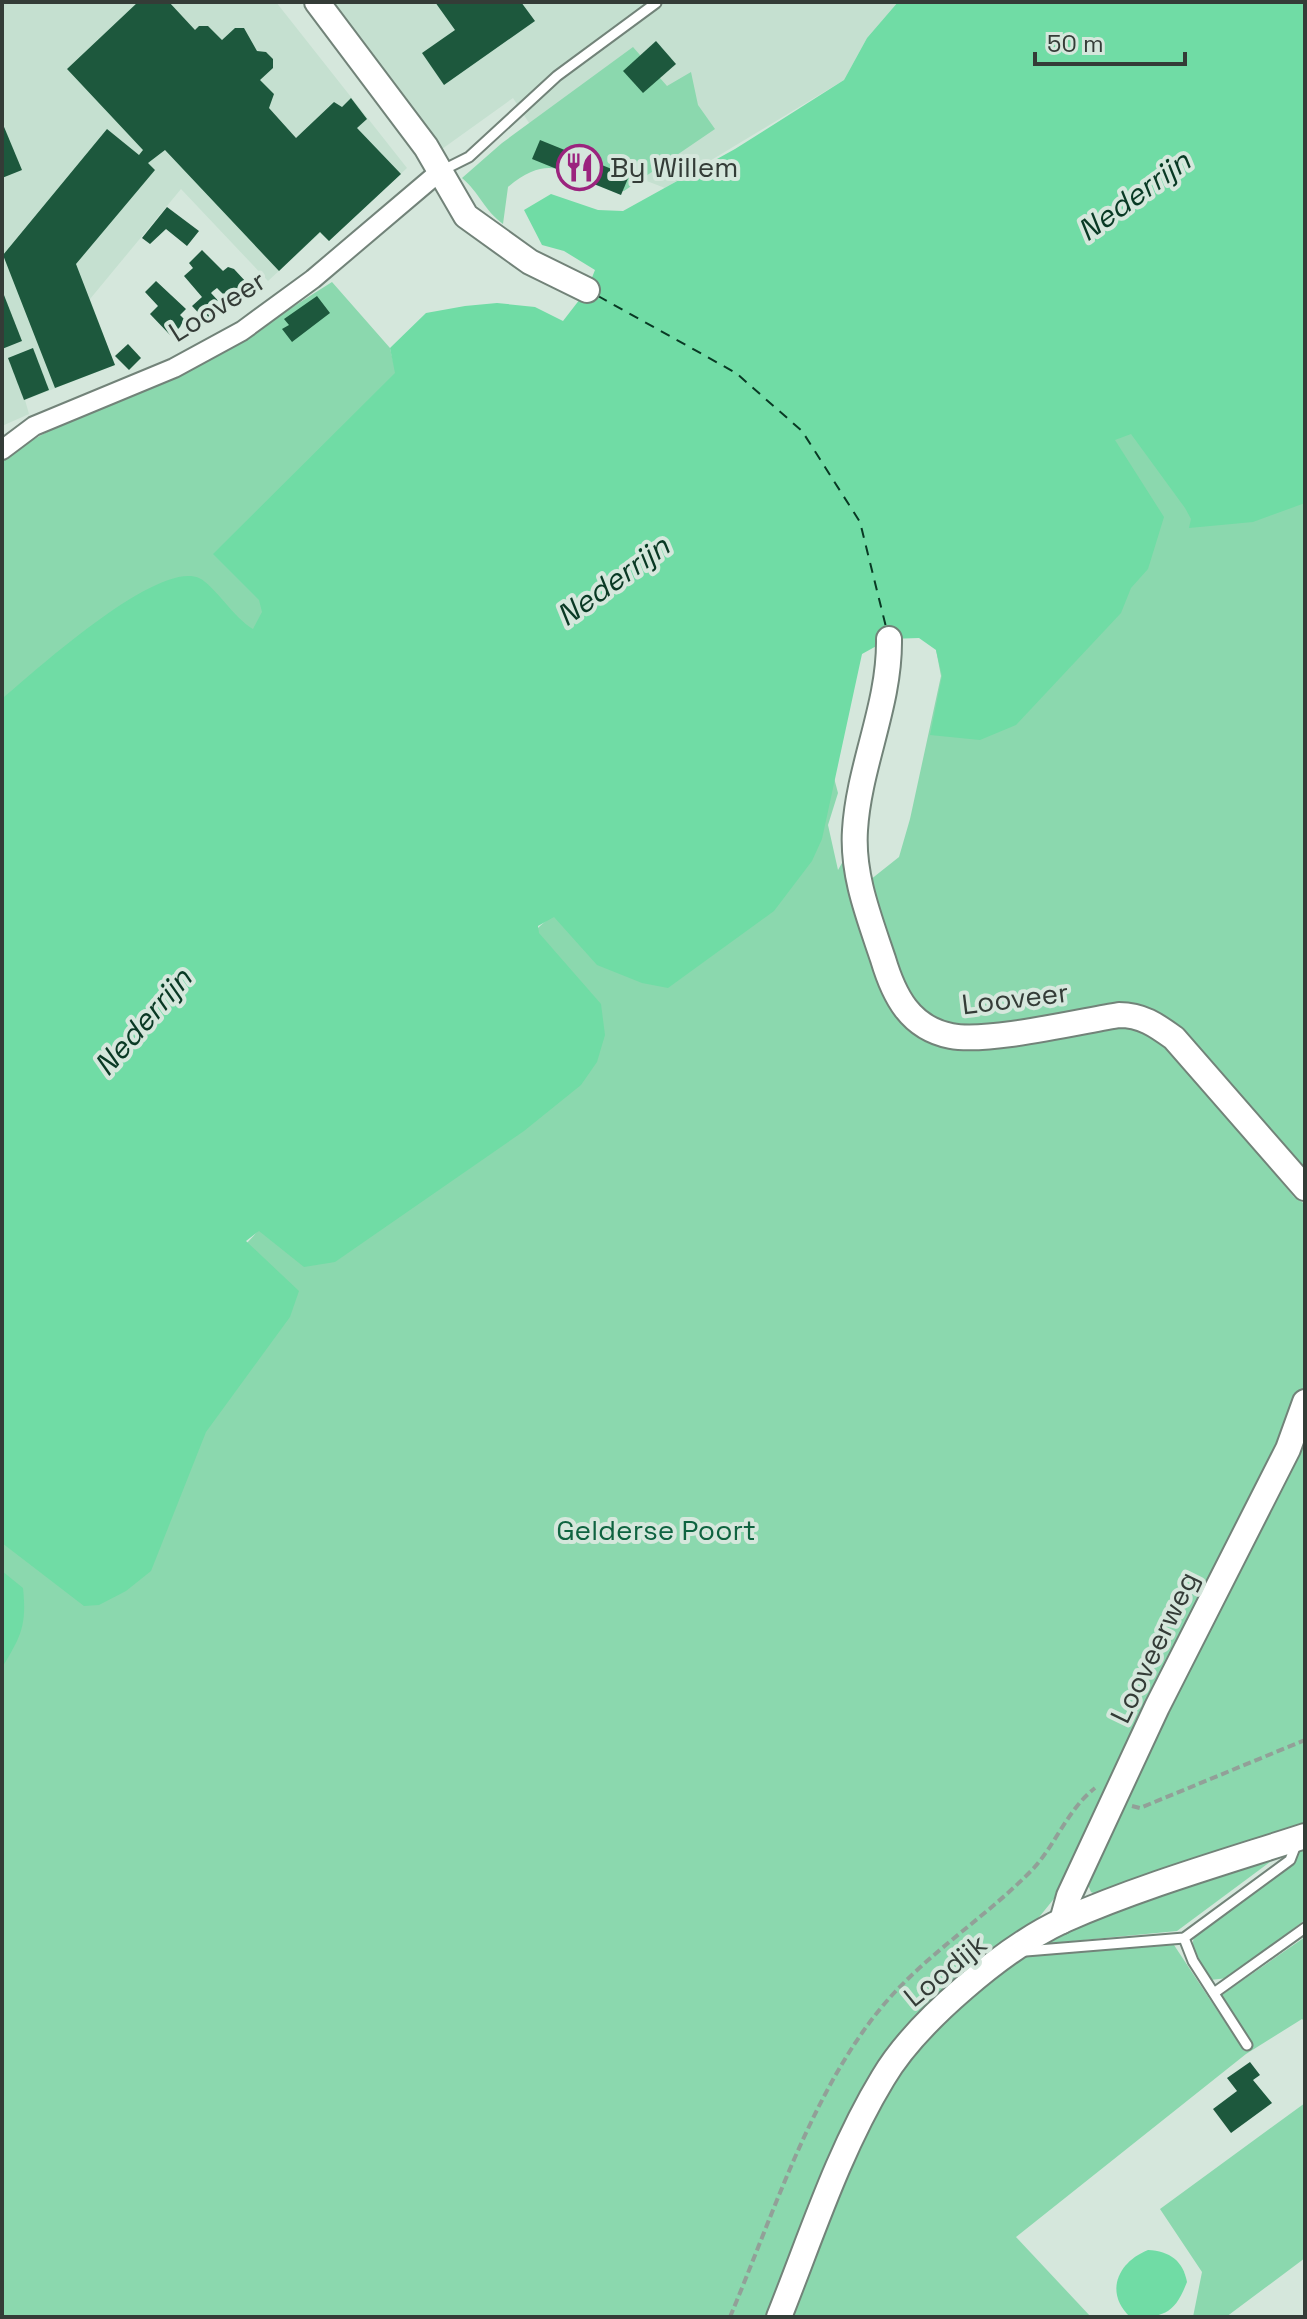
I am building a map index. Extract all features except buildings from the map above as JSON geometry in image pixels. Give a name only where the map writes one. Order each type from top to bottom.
[{"type":"street","points":[[317,2],[426,147],[438,173],[474,225],[530,262],[587,290]]},
{"type":"street","name":"Looveer","points":[[2,450],[34,426],[174,368],[242,331],[313,279],[438,173]]},
{"type":"street","name":"Looveer","points":[[889,639],[889,670],[859,799],[855,868],[889,980],[911,1018],[938,1033],[969,1038],[1119,1015],[1133,1015],[1149,1021],[1174,1038],[1305,1188]]},
{"type":"street","name":"Looveerweg","points":[[1062,1921],[1069,1896],[1157,1707],[1288,1449],[1305,1402]]},
{"type":"street","name":"Loodijk","points":[[779,2317],[853,2133],[884,2075],[925,2023],[951,1998],[1062,1921],[1302,1837]]},
{"type":"lane","points":[[438,173],[469,157],[557,76],[656,3]]},
{"type":"lane","points":[[1014,1952],[1184,1938],[1290,1860],[1302,1837]]},
{"type":"lane","points":[[1214,1993],[1305,1928]]},
{"type":"lane","points":[[1184,1938],[1193,1961],[1247,2045]]},
{"type":"path","points":[[1114,1801],[1140,1808],[1305,1740]]},
{"type":"shaded area","points":[[2,2],[276,2],[407,168],[329,241],[320,233],[268,281],[181,189],[90,299],[115,365],[25,400],[29,414],[2,426]]},
{"type":"shaded area","points":[[332,2],[898,2],[867,38],[844,80],[665,188],[540,140],[513,98],[442,149]]},
{"type":"green space","points":[[633,47],[667,86],[691,72],[698,105],[715,129],[624,191],[552,168],[525,175],[508,187],[503,224],[462,178],[502,143]]},
{"type":"green space","points":[[332,282],[390,348],[396,373],[308,461],[362,522],[2,890],[2,461],[63,424],[213,354]]},
{"type":"green space","points":[[1305,312],[1305,1176],[1188,1038],[1156,1012],[1131,1005],[987,1025],[947,1023],[914,1007],[890,949],[870,880],[899,857],[910,819],[941,676],[936,650],[1115,439]]},
{"type":"green space","name":"Gelderse Poort","points":[[862,651],[833,774],[838,793],[828,825],[838,870],[846,856],[917,1029],[1135,1025],[1159,1034],[1294,1197],[1305,1204],[1305,1386],[1284,1438],[1057,1895],[1040,1916],[911,2030],[768,2317],[2,2317],[2,1529],[246,1244],[540,926]]},
{"type":"green space","points":[[1305,1426],[1305,1826],[1102,1897],[1091,1892],[1086,1880]]},
{"type":"green space","points":[[1305,1848],[1305,1920],[1228,1978],[1210,1980],[1191,1953],[1194,1936]]},
{"type":"green space","points":[[1286,1850],[1177,1931],[1042,1944],[1095,1915]]},
{"type":"green space","points":[[1305,1937],[1305,2022],[1302,2019],[1246,2054],[1016,2237],[1091,2317],[788,2317],[880,2095],[952,2008],[1025,1955],[1174,1945],[1244,2051],[1251,2046],[1220,1996]]},
{"type":"green space","points":[[1305,2103],[1305,2258],[1226,2317],[1193,2317],[1202,2272],[1160,2209]]},
{"type":"water","name":"Nederrijn","points":[[898,2],[1305,2],[1305,503],[1253,522],[1189,528],[1191,519],[1185,508],[1131,434],[1115,440],[1164,517],[1148,569],[1131,588],[1121,613],[1016,725],[980,740],[930,735],[942,676],[936,650],[919,638],[889,639],[862,654],[822,839],[812,861],[774,911],[668,988],[642,983],[597,965],[554,917],[538,926],[539,933],[601,1004],[605,1035],[597,1062],[581,1085],[524,1131],[335,1262],[304,1267],[259,1231],[246,1241],[299,1291],[290,1317],[206,1432],[151,1571],[126,1591],[99,1605],[84,1606],[2,1543],[2,699],[97,621],[155,585],[180,577],[199,578],[205,582],[253,629],[262,612],[259,600],[213,554],[395,373],[390,348],[426,313],[497,303],[535,307],[563,321],[587,290],[595,270],[564,251],[542,245],[524,210],[551,194],[598,210],[623,211],[735,149],[844,80],[867,38]]},
{"type":"water","points":[[2,1571],[23,1588],[24,1612],[18,1639],[2,1668]]},
{"type":"water","points":[[1148,2250],[1163,2252],[1174,2258],[1187,2282],[1177,2301],[1166,2312],[1130,2317],[1118,2298],[1118,2279],[1129,2262]]},
{"type":"ferry route","points":[[598,296],[736,373],[802,431],[860,522],[886,627]]},
{"type":"place","name":"By Willem","points":[[579,167]]}]
